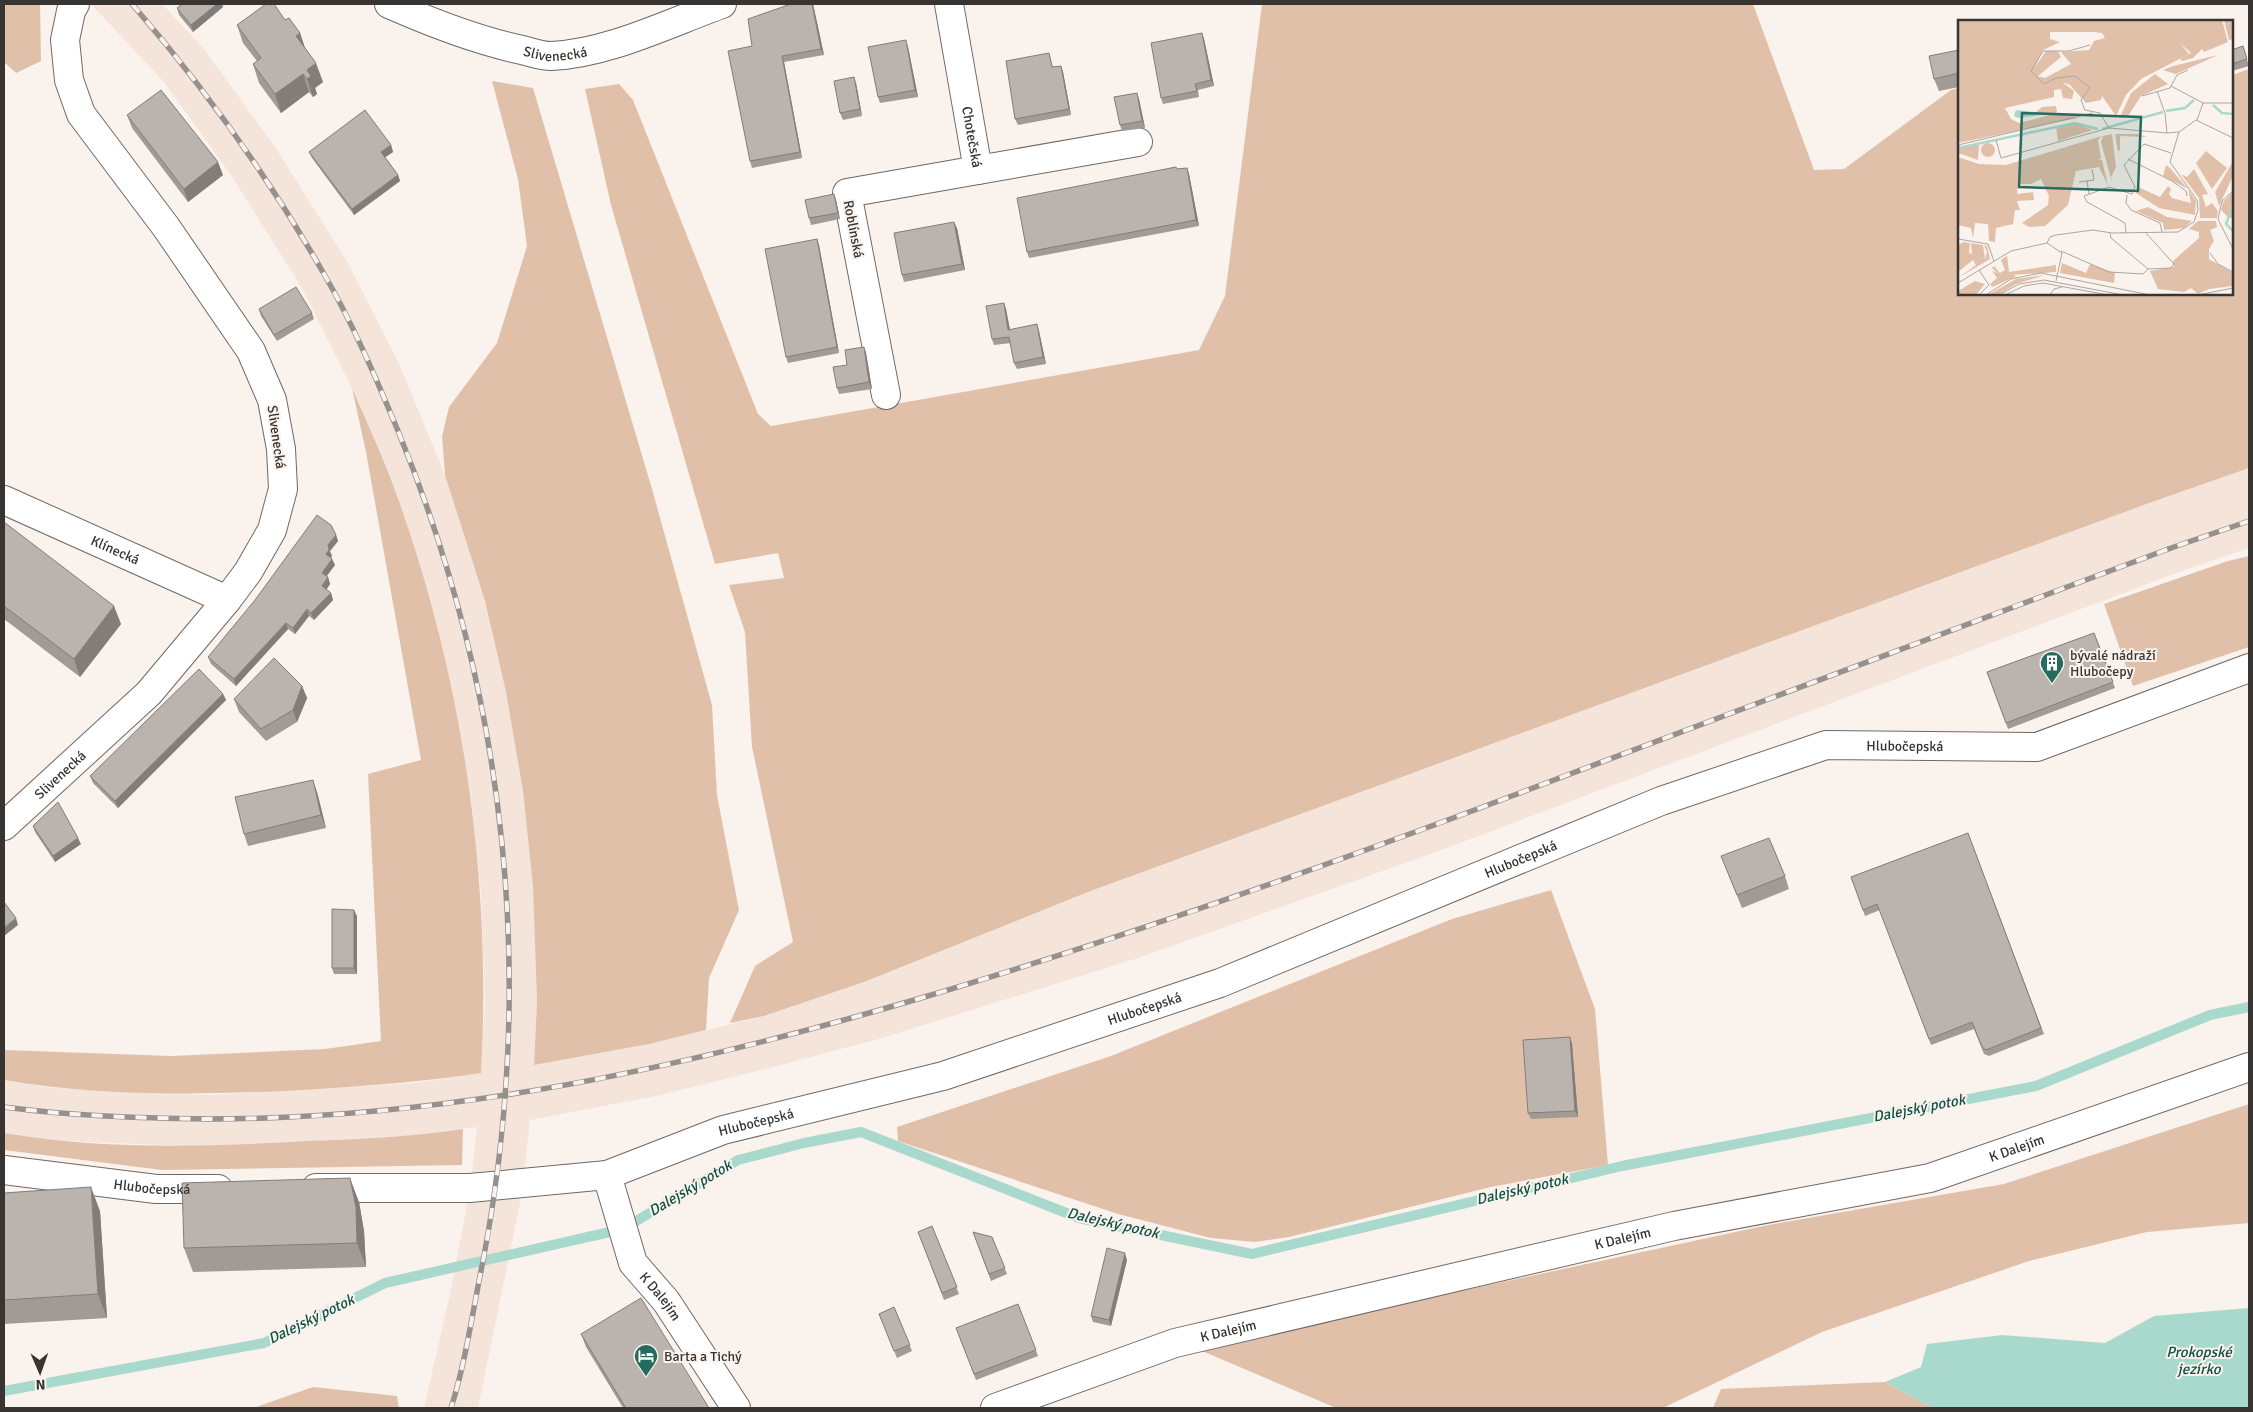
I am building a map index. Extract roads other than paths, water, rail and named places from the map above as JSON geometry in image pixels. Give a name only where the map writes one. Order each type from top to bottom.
[{"type":"street","name":"Slivenecká","points":[[4,826],[149,693],[227,600],[248,572],[272,530],[283,489],[282,449],[272,400],[251,351],[166,227],[81,114],[69,80],[65,40],[71,11],[75,4]]},
{"type":"street","name":"Slivenecká","points":[[389,4],[435,24],[501,45],[550,56],[586,51],[620,41],[722,4]]},
{"type":"street","name":"Chotečská","points":[[949,4],[978,170],[1138,142]]},
{"type":"street","name":"Roblínská","points":[[886,395],[847,193],[978,170]]},
{"type":"street","name":"Klínecká","points":[[4,500],[227,600]]},
{"type":"street","name":"Hlubočepská","points":[[294,1188],[470,1188],[607,1176],[723,1130],[943,1076],[1220,982],[1661,801],[1826,745],[2037,747],[2249,668]]},
{"type":"street","name":"K Dalejím","points":[[995,1408],[1032,1401],[1175,1343],[1674,1226],[1930,1178],[2249,1067]]},
{"type":"street","name":"Hlubočepská","points":[[4,1170],[156,1189],[245,1189]]},
{"type":"street","name":"K Dalejím","points":[[607,1176],[633,1263],[666,1302],[736,1408]]},
{"type":"water","name":"Prokopské jezírko","points":[[2249,1308],[2249,1408],[1933,1408],[1885,1382],[1921,1367],[1927,1344],[2002,1335],[2105,1343],[2154,1316]]},
{"type":"waterway","name":"Dalejský potok","points":[[4,1391],[264,1343],[385,1283],[623,1229],[738,1160],[804,1143],[861,1132],[1079,1218],[1252,1254],[1622,1166],[2036,1086],[2210,1015],[2249,1007]]},
{"type":"railway","points":[[132,4],[185,68],[258,168],[303,238],[335,293],[364,351],[398,431],[435,531],[465,633],[487,736],[502,840],[509,945],[508,1050],[499,1156],[483,1261],[465,1353],[451,1408]]},
{"type":"railway","points":[[4,1107],[54,1113],[208,1119],[299,1117],[390,1110],[480,1099],[569,1084],[657,1067],[745,1046],[833,1023],[992,977],[1272,884],[1480,808],[2171,548],[2249,521]]},
{"type":"place","name":"bývalé nádraží Hlubočepy","points":[[2052,684]]},
{"type":"place","name":"Barta a Tichý","points":[[646,1377]]}]
